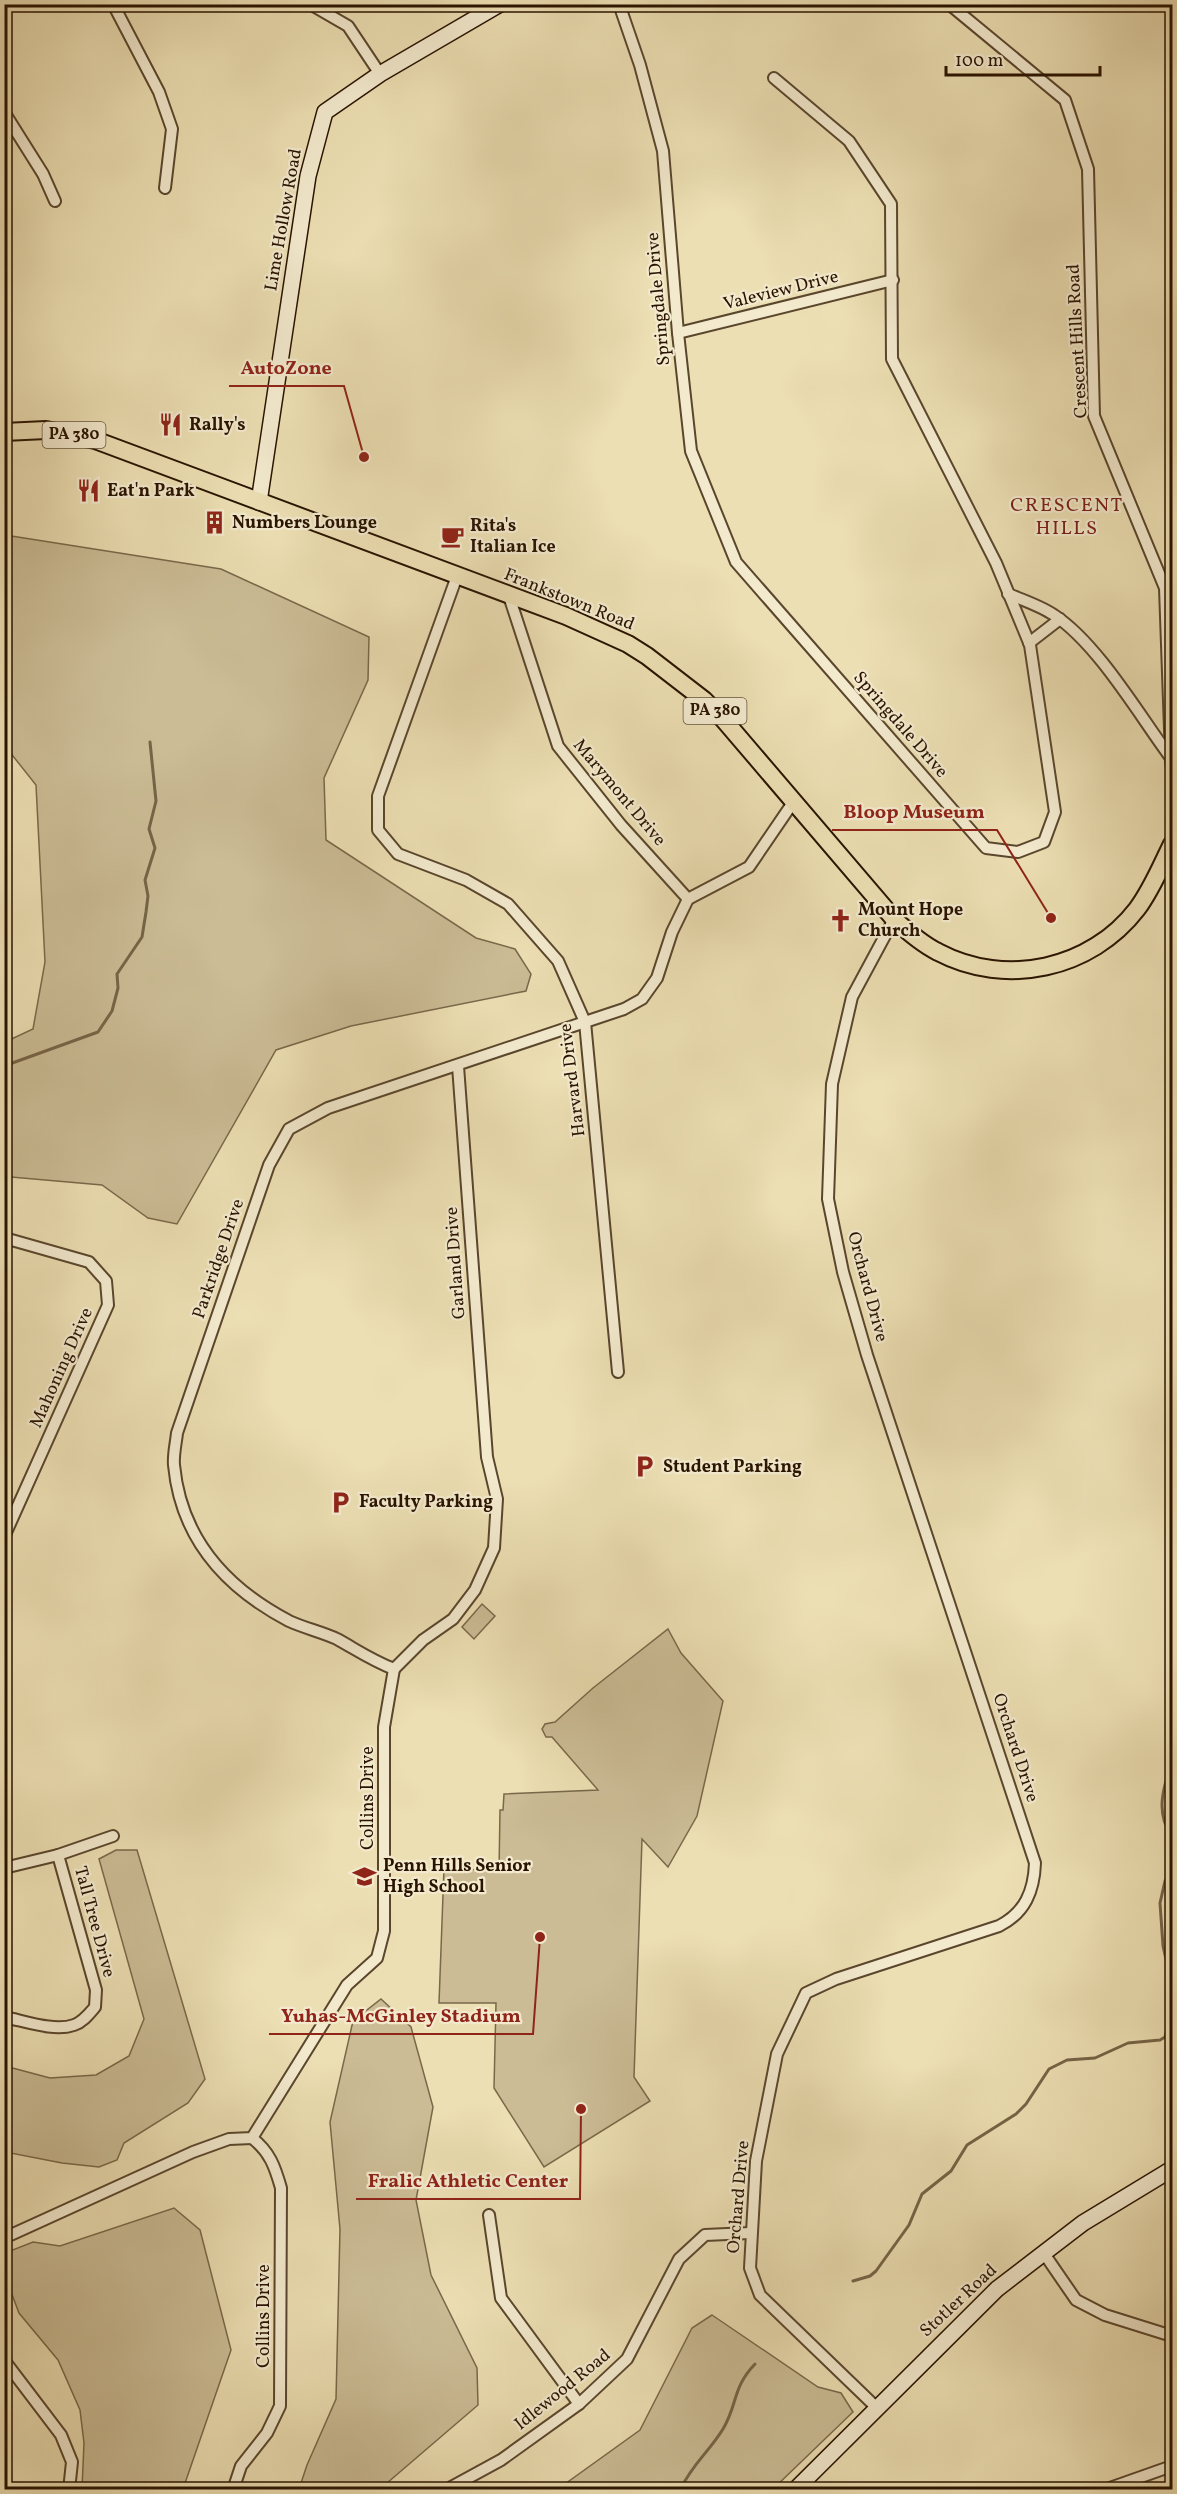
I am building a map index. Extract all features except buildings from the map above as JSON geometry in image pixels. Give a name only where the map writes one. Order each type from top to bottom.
[{"type":"main road","name":"Frankstown Road","points":[[4,432],[46,430],[95,440],[599,630],[628,644],[687,685],[724,720],[894,919],[926,945],[958,962],[1003,971],[1019,971],[1048,966],[1085,953],[1100,944],[1126,921],[1147,893],[1173,844]]},
{"type":"street","points":[[113,4],[159,92],[172,129],[165,188]]},
{"type":"street","points":[[310,4],[348,26],[380,74]]},
{"type":"street","name":"Lime Hollow Road","points":[[260,502],[308,176],[325,112],[380,74],[500,4]]},
{"type":"street","name":"Springdale Drive","points":[[619,4],[640,65],[663,151],[678,333],[691,451],[736,562],[986,848],[1018,852],[1044,842],[1055,812],[1029,643],[996,563],[892,360],[891,204],[849,141],[774,78]]},
{"type":"street","name":"Crescent Hills Road","points":[[949,4],[1065,100],[1088,169],[1094,416],[1169,584],[1173,770]]},
{"type":"street","points":[[4,112],[35,159],[55,201]]},
{"type":"street","name":"Valeview Drive","points":[[678,333],[892,280]]},
{"type":"street","name":"Harvard Drive","points":[[457,576],[378,796],[378,830],[398,854],[466,880],[508,904],[558,960],[585,1023],[618,1371]]},
{"type":"street","points":[[1008,594],[1052,613],[1073,629],[1092,650],[1171,758]]},
{"type":"street","name":"Marymont Drive","points":[[509,596],[558,746],[621,825],[688,899]]},
{"type":"street","points":[[1029,643],[1060,619]]},
{"type":"street","points":[[688,899],[749,867],[794,801]]},
{"type":"street","name":"Parkridge Drive","points":[[394,1669],[367,1658],[336,1639],[291,1621],[244,1594],[215,1565],[194,1536],[180,1496],[174,1464],[177,1433],[269,1165],[289,1129],[328,1108],[585,1023],[624,1009],[642,999],[657,978],[672,932],[688,899]]},
{"type":"street","name":"Orchard Drive","points":[[877,2408],[760,2295],[750,2268],[750,2233],[756,2161],[777,2054],[806,1993],[836,1979],[999,1926],[1014,1919],[1034,1885],[1035,1863],[867,1355],[843,1272],[828,1199],[832,1084],[852,997],[894,919]]},
{"type":"street","name":"Garland Drive","points":[[394,1669],[423,1640],[453,1619],[475,1590],[494,1548],[497,1499],[487,1457],[458,1066]]},
{"type":"street","name":"Mahoning Drive","points":[[4,1241],[8,1239],[89,1263],[106,1281],[108,1305],[4,1537]]},
{"type":"street","name":"Collins Drive","points":[[234,2490],[241,2466],[267,2433],[280,2406],[281,2188],[273,2160],[252,2138],[347,1984],[377,1958],[384,1931],[384,1727],[394,1669]]},
{"type":"street","points":[[4,1868],[58,1855],[113,1836]]},
{"type":"street","name":"Tall Tree Drive","points":[[4,2017],[58,2027],[74,2025],[84,2019],[95,2007],[96,1990],[58,1855]]},
{"type":"street","points":[[4,2238],[193,2152],[229,2139],[252,2138]]},
{"type":"street","name":"Stotler Road","points":[[795,2490],[997,2289],[1043,2253],[1132,2192],[1173,2169]]},
{"type":"street","points":[[489,2215],[501,2298],[579,2404]]},
{"type":"street","name":"Idlewood Road","points":[[446,2490],[501,2460],[579,2404],[627,2359],[679,2259],[705,2235],[750,2233]]},
{"type":"street","points":[[1043,2253],[1076,2300],[1105,2315],[1173,2336]]},
{"type":"street","points":[[4,2360],[61,2435],[72,2462],[69,2490]]},
{"type":"street","points":[[1104,2490],[1173,2466]]},
{"type":"shaded area","points":[[5,535],[221,569],[369,637],[368,680],[324,778],[326,840],[476,938],[515,949],[531,974],[526,991],[351,1026],[276,1050],[177,1224],[148,1218],[102,1185],[11,1177],[5,1180],[5,1042],[33,1029],[45,962],[36,785],[5,746]]},
{"type":"shaded area","points":[[482,1604],[495,1616],[474,1639],[462,1627]]},
{"type":"shaded area","points":[[668,1629],[681,1653],[723,1701],[697,1816],[668,1867],[642,1839],[634,2077],[650,2101],[544,2167],[494,2088],[496,2003],[439,2003],[444,1868],[499,1871],[500,1810],[503,1810],[504,1794],[598,1790],[552,1737],[546,1737],[542,1729],[545,1724],[555,1722],[593,1688]]},
{"type":"shaded area","points":[[116,1850],[137,1850],[205,2079],[188,2103],[124,2143],[117,2160],[99,2167],[62,2163],[5,2152],[5,2066],[50,2078],[96,2075],[129,2056],[144,2019],[99,1859]]},
{"type":"shaded area","points":[[381,1999],[411,2027],[433,2107],[416,2200],[431,2275],[477,2368],[478,2405],[380,2489],[299,2489],[336,2399],[340,2229],[330,2122],[353,2021]]},
{"type":"shaded area","points":[[174,2208],[200,2230],[231,2350],[183,2489],[82,2489],[84,2443],[80,2410],[58,2360],[19,2313],[5,2276],[5,2259],[10,2251],[33,2242],[60,2246]]},
{"type":"shaded area","points":[[712,2315],[818,2387],[841,2393],[853,2412],[773,2489],[558,2489],[640,2430],[692,2328]]},
{"type":"waterway","points":[[4,1066],[98,1032],[112,1011],[118,988],[117,974],[142,937],[146,912],[148,896],[145,880],[155,848],[149,829],[156,801],[150,742]]},
{"type":"waterway","points":[[1172,1763],[1162,1800],[1164,1819],[1172,1836]]},
{"type":"waterway","points":[[853,2281],[870,2276],[876,2271],[909,2225],[922,2194],[951,2171],[967,2145],[1016,2114],[1026,2104],[1049,2069],[1067,2060],[1095,2058],[1128,2043],[1160,2040],[1165,2037],[1170,2017],[1172,1986],[1163,1946],[1160,1903],[1165,1881],[1172,1869]]},
{"type":"waterway","points":[[680,2490],[690,2472],[723,2429],[742,2381],[755,2364]]},
{"type":"place","name":"Rally's","points":[[171,425]]},
{"type":"place","name":"AutoZone","points":[[364,457]]},
{"type":"place","name":"Eat'n Park","points":[[89,491]]},
{"type":"place","name":"Numbers Lounge","points":[[214,523]]},
{"type":"place","name":"Rita's Italian Ice","points":[[452,536]]},
{"type":"place","name":"Bloop Museum","points":[[1051,918]]},
{"type":"place","name":"Mount Hope Church","points":[[840,920]]},
{"type":"place","name":"Student Parking","points":[[645,1467]]},
{"type":"place","name":"Faculty Parking","points":[[341,1502]]},
{"type":"place","name":"Penn Hills Senior High School","points":[[365,1876]]},
{"type":"place","name":"Yuhas-McGinley Stadium","points":[[540,1937]]},
{"type":"place","name":"Fralic Athletic Center","points":[[581,2109]]},
{"type":"district","name":"CRESCENT HILLS","points":[[1067,518]]}]
